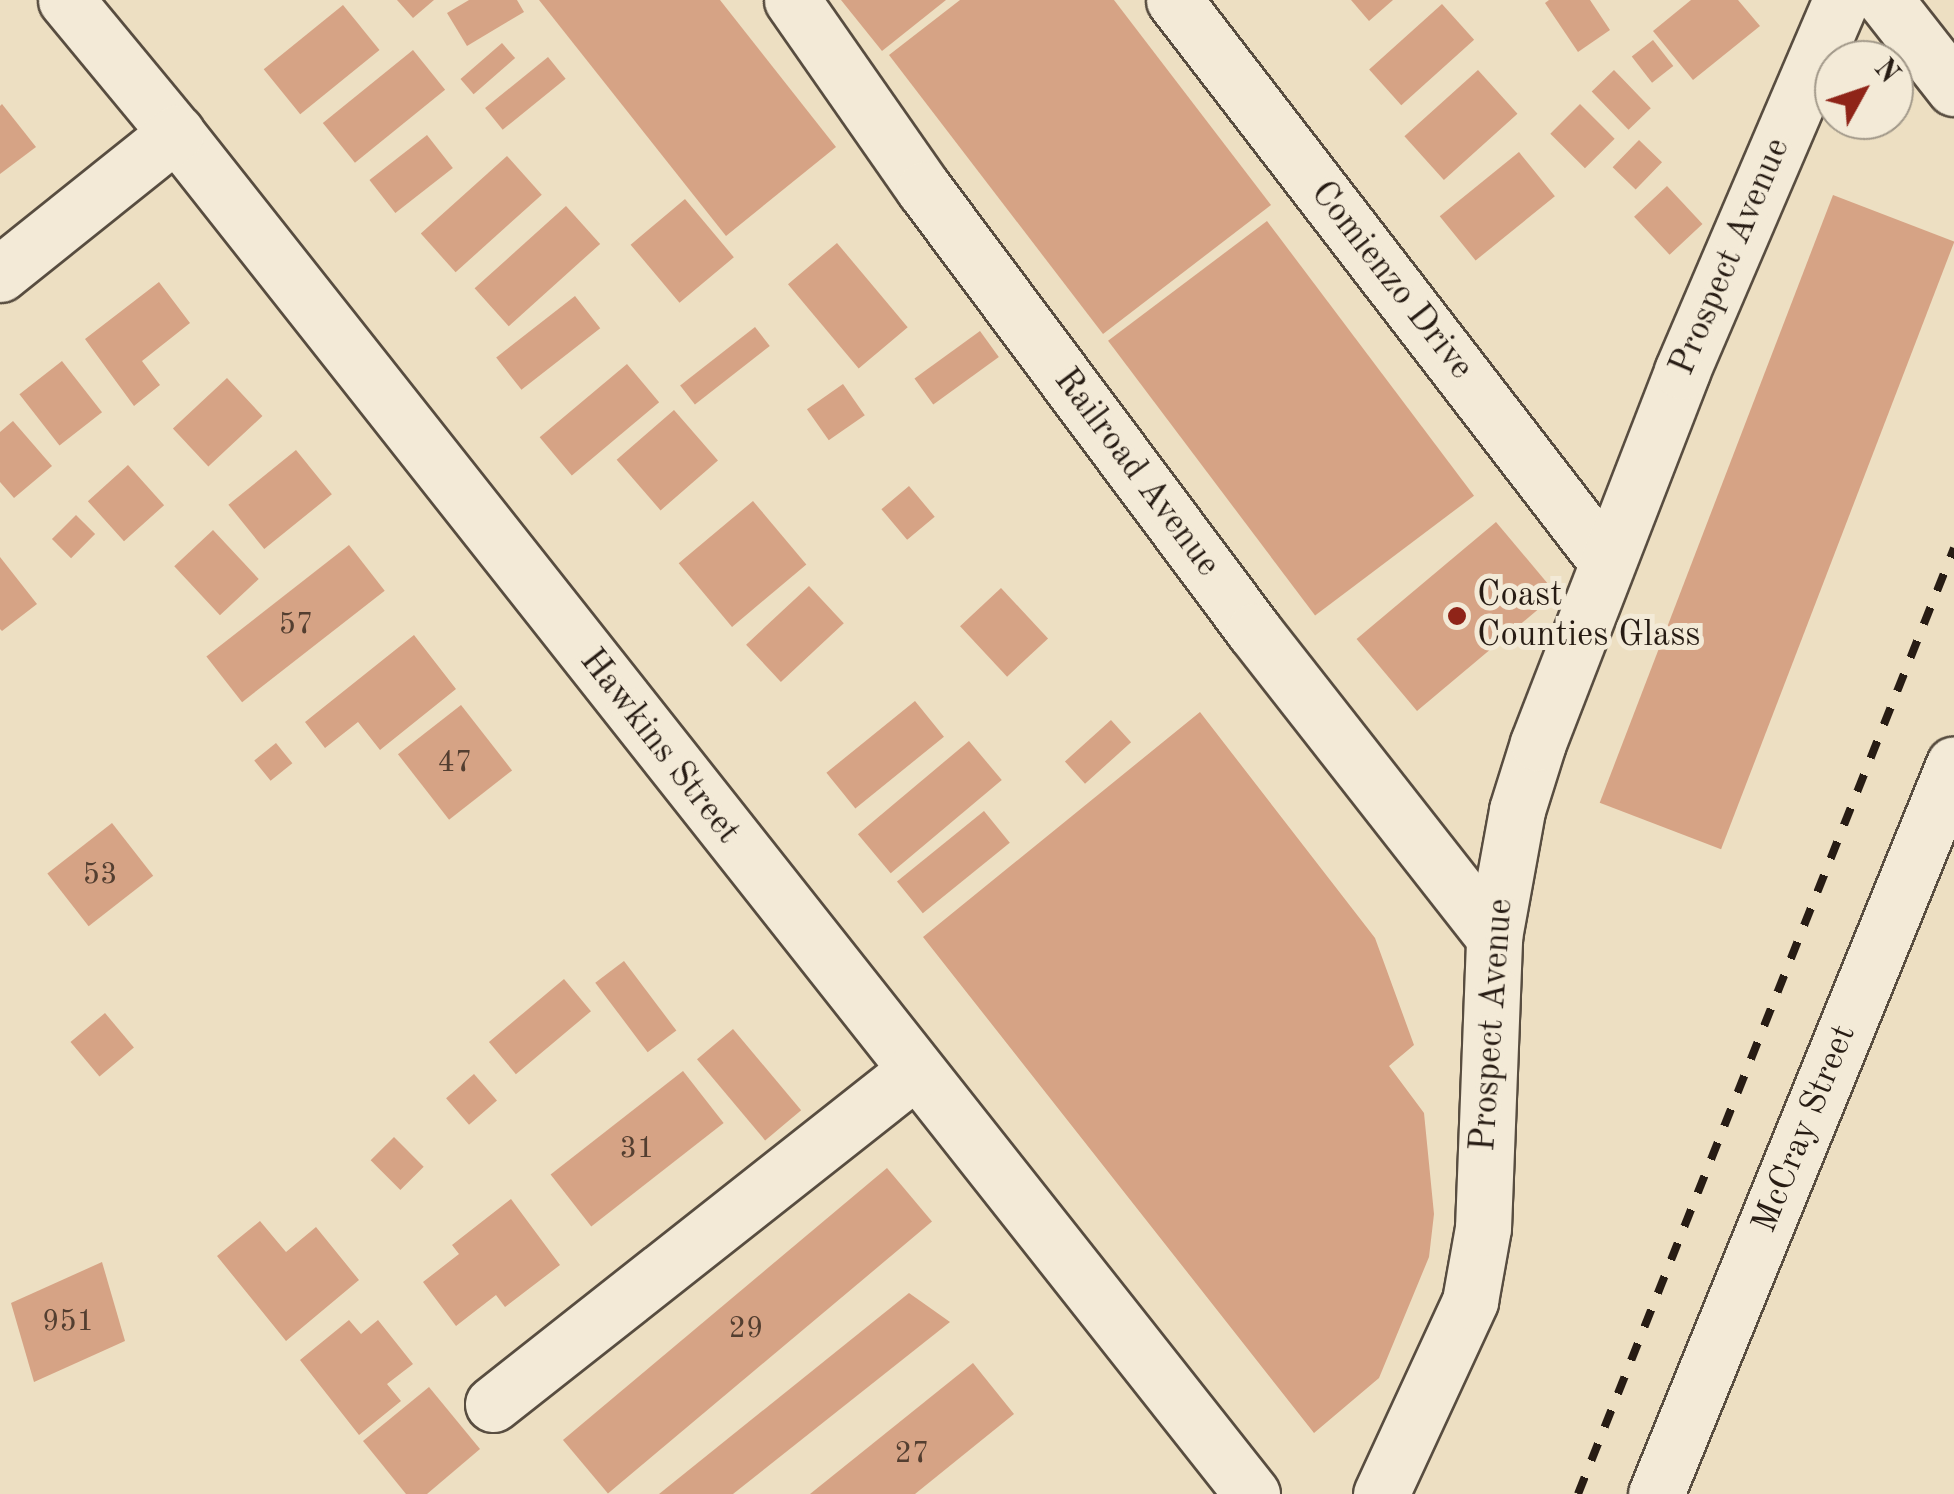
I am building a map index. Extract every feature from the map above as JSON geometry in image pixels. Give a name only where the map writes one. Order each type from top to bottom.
[{"type":"street","name":"Hawkins Street","points":[[66,0],[1252,1494]]},
{"type":"street","name":"Railroad Avenue","points":[[792,0],[924,189],[1254,631],[1494,936]]},
{"type":"street","name":"Comienzo Drive","points":[[1174,0],[1608,562]]},
{"type":"street","name":"Prospect Avenue","points":[[1381,1494],[1470,1301],[1483,1228],[1494,936],[1518,810],[1538,742],[1682,372],[1841,0]]},
{"type":"street","points":[[1885,0],[1954,88]]},
{"type":"street","points":[[0,274],[176,134]]},
{"type":"street","name":"McCray Street","points":[[1656,1494],[1954,764]]},
{"type":"street","points":[[492,1404],[914,1071]]},
{"type":"building","points":[[397,0],[434,0],[413,18]]},
{"type":"building","points":[[469,0],[517,0],[524,12],[467,46],[447,13]]},
{"type":"building","points":[[539,0],[720,0],[836,147],[726,236]]},
{"type":"building","points":[[841,0],[946,0],[882,51]]},
{"type":"building","points":[[960,0],[1114,0],[1271,205],[1103,334],[889,55]]},
{"type":"building","points":[[1351,0],[1393,0],[1369,21]]},
{"type":"building","points":[[1590,0],[1610,30],[1578,52],[1545,3]]},
{"type":"building","points":[[1691,0],[1738,0],[1760,26],[1693,80],[1653,31]]},
{"type":"building","points":[[1442,4],[1474,40],[1401,105],[1369,70]]},
{"type":"building","points":[[343,5],[380,50],[300,114],[264,69]]},
{"type":"building","points":[[1653,40],[1673,66],[1652,83],[1632,57]]},
{"type":"building","points":[[502,43],[515,58],[474,94],[460,79]]},
{"type":"building","points":[[413,50],[445,90],[355,163],[323,123]]},
{"type":"building","points":[[548,57],[566,79],[503,130],[485,108]]},
{"type":"building","points":[[1478,70],[1517,114],[1444,180],[1404,136]]},
{"type":"building","points":[[1614,70],[1651,108],[1629,130],[1592,92]]},
{"type":"building","points":[[1580,104],[1615,139],[1585,168],[1550,134]]},
{"type":"building","points":[[0,106],[36,147],[0,174]]},
{"type":"building","points":[[427,135],[453,168],[395,213],[369,180]]},
{"type":"building","points":[[1639,140],[1662,162],[1636,190],[1613,167]]},
{"type":"building","points":[[1519,152],[1555,196],[1476,260],[1440,216]]},
{"type":"building","points":[[507,156],[542,195],[456,272],[421,234]]},
{"type":"building","points":[[1667,186],[1702,224],[1670,255],[1634,217]]},
{"type":"building","points":[[1833,195],[1954,243],[1721,849],[1600,803]]},
{"type":"building","points":[[685,199],[734,257],[679,303],[631,245]]},
{"type":"building","points":[[566,206],[600,244],[509,326],[475,288]]},
{"type":"building","points":[[1267,221],[1474,496],[1315,615],[1108,341]]},
{"type":"building","points":[[837,243],[908,327],[859,368],[788,284]]},
{"type":"building","points":[[159,282],[190,323],[142,361],[160,385],[134,406],[85,339]]},
{"type":"building","points":[[575,296],[600,328],[521,390],[496,358]]},
{"type":"building","points":[[755,327],[770,346],[695,404],[680,385]]},
{"type":"building","points":[[980,331],[999,357],[933,404],[914,379]]},
{"type":"building","points":[[62,361],[102,412],[59,445],[19,394]]},
{"type":"building","points":[[627,364],[659,402],[572,476],[540,437]]},
{"type":"building","points":[[227,378],[262,416],[208,466],[173,428]]},
{"type":"building","points":[[843,384],[865,415],[829,440],[807,409]]},
{"type":"building","points":[[674,410],[718,461],[661,510],[617,460]]},
{"type":"building","points":[[13,421],[52,466],[14,498],[0,482],[0,432]]},
{"type":"building","points":[[296,450],[332,494],[264,549],[228,505]]},
{"type":"building","points":[[128,465],[164,505],[124,541],[88,501]]},
{"type":"building","points":[[909,486],[935,517],[907,540],[881,509]]},
{"type":"building","points":[[753,501],[806,565],[732,627],[679,563]]},
{"type":"building","points":[[76,515],[95,534],[71,558],[52,539]]},
{"type":"building","name":"Coast Counties Glass","points":[[1496,522],[1556,594],[1417,711],[1357,639]]},
{"type":"building","points":[[213,530],[259,579],[220,615],[174,566]]},
{"type":"building","points":[[349,545],[385,591],[242,702],[206,656]]},
{"type":"building","points":[[0,557],[37,604],[2,631],[0,629]]},
{"type":"building","points":[[809,586],[844,623],[781,682],[746,645]]},
{"type":"building","points":[[1001,588],[1048,638],[1007,677],[960,626]]},
{"type":"building","points":[[414,635],[456,689],[380,750],[358,722],[325,748],[305,722]]},
{"type":"building","points":[[915,701],[944,737],[855,808],[826,773]]},
{"type":"building","points":[[461,705],[512,770],[449,820],[398,754]]},
{"type":"building","points":[[1200,712],[1375,938],[1414,1045],[1389,1066],[1424,1113],[1434,1214],[1429,1257],[1379,1378],[1314,1433],[923,937]]},
{"type":"building","points":[[1111,720],[1131,742],[1085,784],[1065,761]]},
{"type":"building","points":[[969,741],[1002,780],[891,873],[858,834]]},
{"type":"building","points":[[276,743],[292,763],[271,781],[254,761]]},
{"type":"building","points":[[984,811],[1010,843],[923,913],[897,881]]},
{"type":"building","points":[[112,823],[153,876],[89,926],[47,873]]},
{"type":"building","points":[[624,961],[676,1030],[648,1052],[595,983]]},
{"type":"building","points":[[564,979],[591,1011],[516,1074],[489,1042]]},
{"type":"building","points":[[105,1013],[134,1047],[99,1076],[71,1042]]},
{"type":"building","points":[[733,1029],[801,1110],[765,1140],[697,1059]]},
{"type":"building","points":[[683,1071],[724,1123],[591,1226],[551,1174]]},
{"type":"building","points":[[474,1074],[497,1100],[469,1125],[446,1098]]},
{"type":"building","points":[[394,1137],[424,1167],[400,1190],[371,1160]]},
{"type":"building","points":[[887,1168],[932,1222],[608,1494],[563,1440]]},
{"type":"building","points":[[511,1199],[560,1265],[505,1307],[496,1295],[456,1326],[423,1282],[459,1254],[452,1245]]},
{"type":"building","points":[[260,1221],[286,1252],[316,1227],[359,1280],[286,1341],[217,1256]]},
{"type":"building","points":[[102,1262],[125,1341],[34,1382],[11,1303]]},
{"type":"building","points":[[909,1293],[950,1322],[733,1494],[659,1494]]},
{"type":"building","points":[[349,1320],[361,1334],[378,1320],[413,1364],[387,1384],[401,1401],[359,1435],[300,1360]]},
{"type":"building","points":[[973,1363],[1014,1414],[915,1494],[810,1494]]},
{"type":"building","points":[[429,1387],[480,1449],[427,1494],[406,1494],[363,1441]]},
{"type":"railway","points":[[1578,1494],[1954,548]]},
{"type":"place","name":"Coast Counties Glass","points":[[1457,616]]}]
